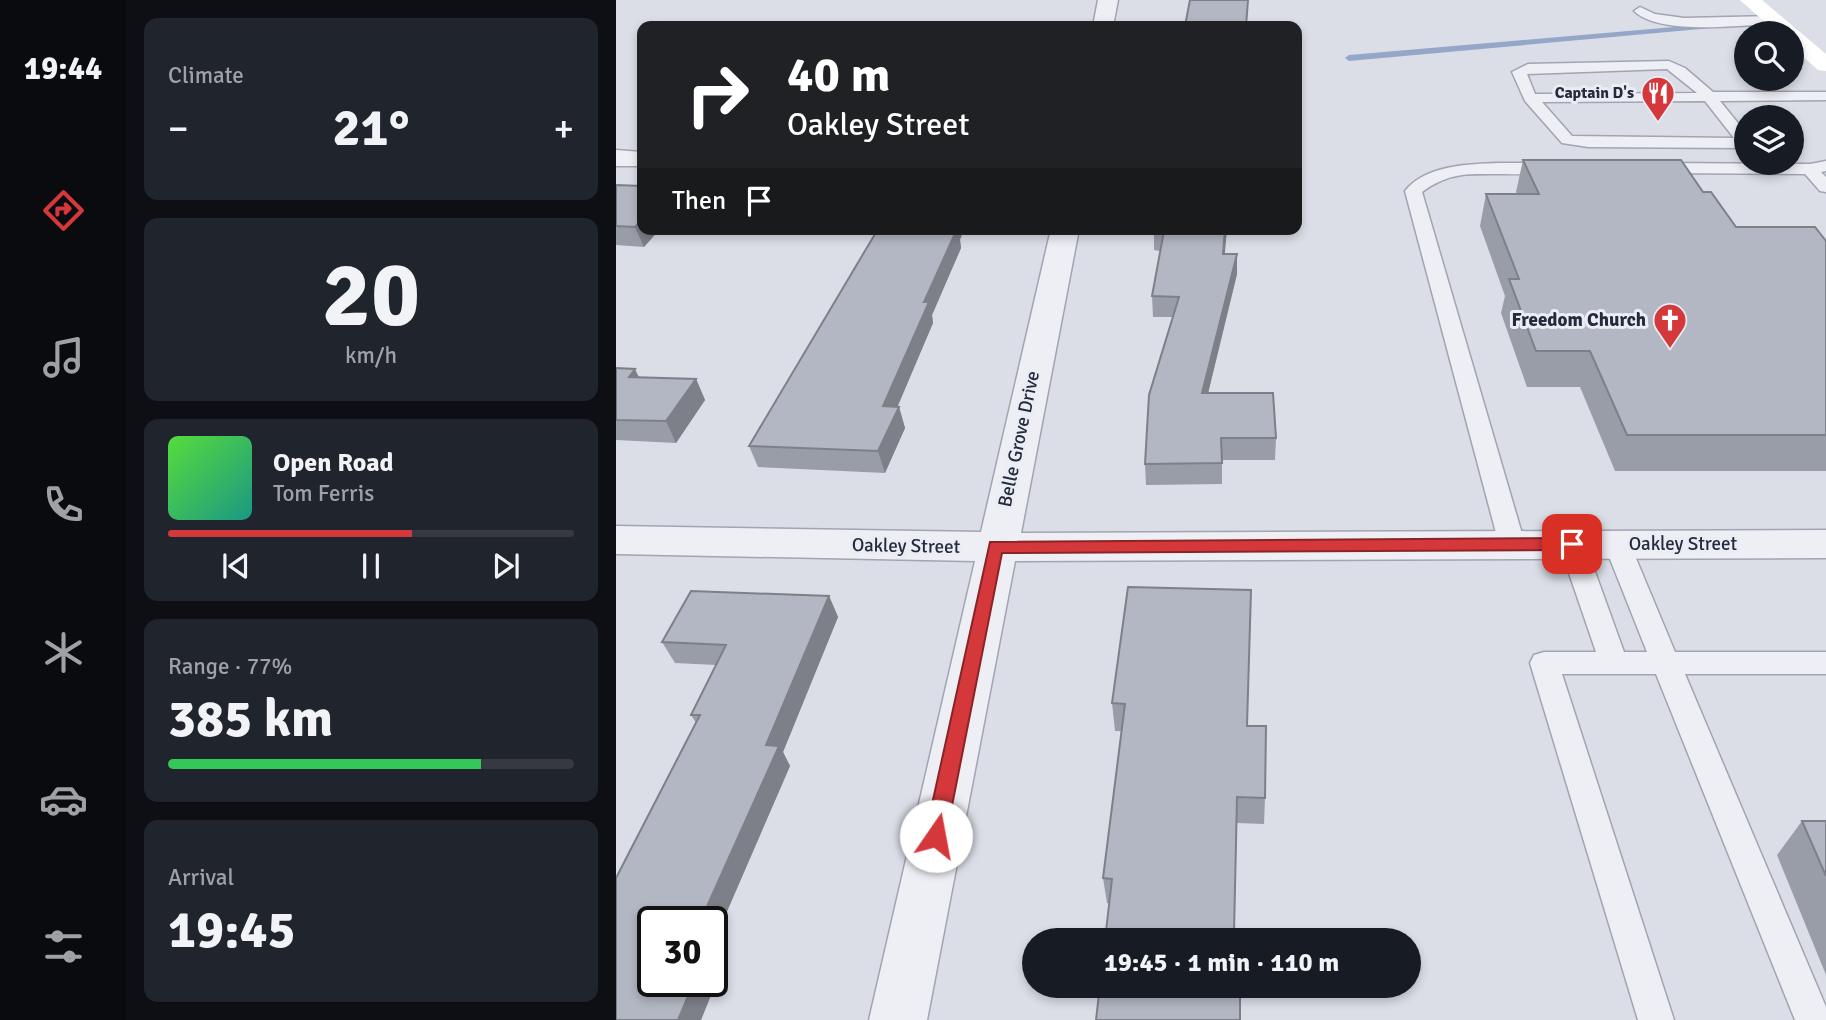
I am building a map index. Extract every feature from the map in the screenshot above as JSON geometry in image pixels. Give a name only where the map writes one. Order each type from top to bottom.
[{"type":"main road","points":[[1750,0],[1774,21]]},
{"type":"main road","points":[[1804,46],[1826,65]]},
{"type":"street","points":[[1104,21],[1108,0]]},
{"type":"street","points":[[616,158],[637,159]]},
{"type":"street","name":"Belle Grove Drive","points":[[898,1020],[995,547],[1064,235]]},
{"type":"street","name":"Oakley Street","points":[[616,540],[995,547],[1826,544]]},
{"type":"lane","points":[[1640,11],[1684,22],[1734,26]]},
{"type":"lane","points":[[1669,65],[1680,70],[1706,97],[1742,136],[1742,143],[1588,142],[1567,139],[1530,98],[1519,72],[1528,68],[1669,65]]},
{"type":"lane","points":[[1530,98],[1826,96]]},
{"type":"lane","points":[[1630,168],[1818,167],[1826,187]]},
{"type":"lane","points":[[1512,544],[1413,191],[1423,182],[1457,171],[1575,168]]},
{"type":"lane","points":[[1572,544],[1614,663]]},
{"type":"lane","points":[[1617,544],[1812,1020]]},
{"type":"lane","points":[[1656,1020],[1544,663],[1826,663]]},
{"type":"building","points":[[1190,0],[1248,0],[1246,21],[1186,21]]},
{"type":"building","name":"Freedom Church","points":[[1523,160],[1681,160],[1703,192],[1711,192],[1736,227],[1815,227],[1826,241],[1826,435],[1627,435],[1590,351],[1536,351],[1509,279],[1519,279],[1486,194],[1539,194]]},
{"type":"building","points":[[616,185],[637,186],[637,225],[616,226]]},
{"type":"building","points":[[874,235],[954,235],[924,302],[929,302],[883,406],[899,407],[878,451],[749,446]]},
{"type":"building","points":[[1163,235],[1225,235],[1223,254],[1237,254],[1202,393],[1273,393],[1276,438],[1221,438],[1222,463],[1145,464],[1149,395],[1179,297],[1152,296]]},
{"type":"building","points":[[616,368],[635,369],[629,377],[696,379],[666,421],[616,420]]},
{"type":"building","points":[[1128,587],[1251,590],[1247,726],[1266,726],[1265,798],[1237,797],[1234,928],[1106,928],[1112,879],[1103,878],[1125,704],[1112,703]]},
{"type":"building","points":[[691,591],[829,596],[766,745],[779,746],[707,906],[637,906],[637,997],[688,997],[678,1020],[616,1020],[616,878],[700,715],[691,715],[726,645],[662,642]]},
{"type":"building","points":[[1802,821],[1826,821],[1826,876]]},
{"type":"building","points":[[1099,998],[1240,998],[1240,1020],[1096,1020]]},
{"type":"waterway","points":[[1349,58],[1709,26]]},
{"type":"place","name":"Captain D's","points":[[1658,123]]},
{"type":"place","name":"Freedom Church","points":[[1670,350]]},
{"type":"route","points":[[936,836],[995,547],[1572,544]]}]
